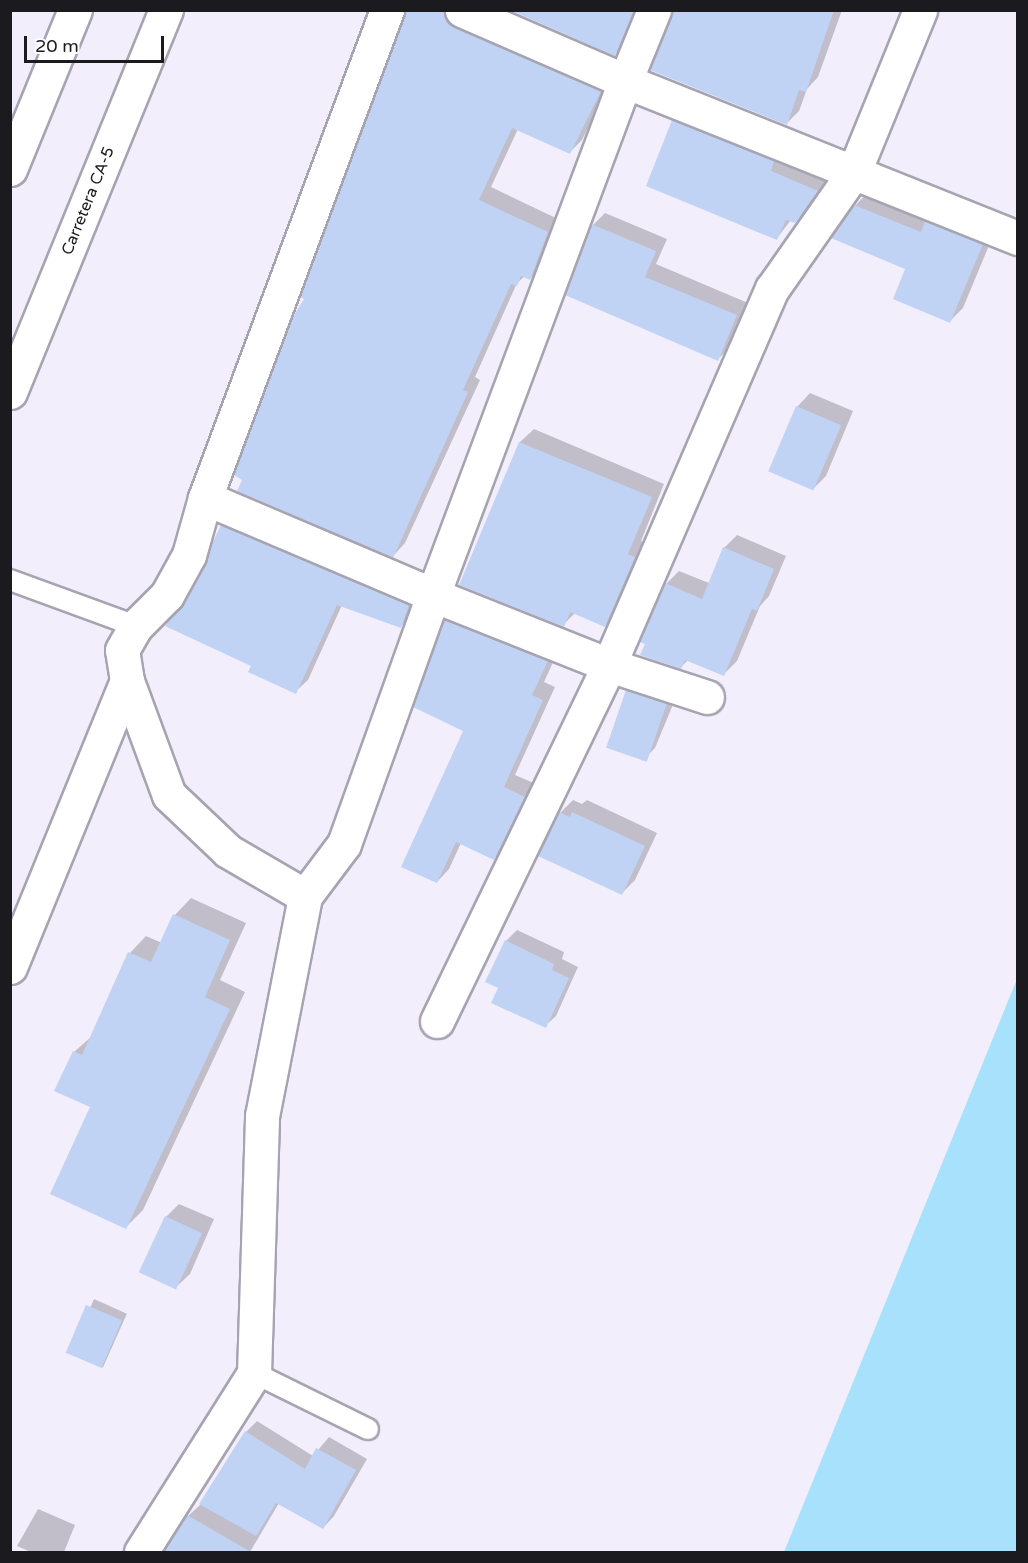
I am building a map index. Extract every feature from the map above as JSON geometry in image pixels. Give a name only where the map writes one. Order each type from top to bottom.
[{"type":"main road","points":[[10,169],[75,10]]},
{"type":"main road","name":"Carretera CA-5","points":[[10,392],[165,10]]},
{"type":"main road","points":[[305,896],[228,851],[169,795],[127,681],[122,650],[136,626],[168,595],[189,555],[205,498],[387,10]]},
{"type":"main road","points":[[462,10],[626,81],[1017,238]]},
{"type":"main road","points":[[141,1552],[254,1373],[262,1116],[305,896],[344,844],[433,595],[654,10]]},
{"type":"main road","points":[[436,1020],[609,665],[772,289],[854,172],[920,10]]},
{"type":"main road","points":[[205,498],[433,595],[609,665],[707,698]]},
{"type":"main road","points":[[10,967],[127,681]]},
{"type":"lane","points":[[10,580],[136,626]]},
{"type":"lane","points":[[254,1373],[368,1429]]},
{"type":"water","points":[[1017,979],[1017,1552],[784,1552]]},
{"type":"building","points":[[405,10],[444,10],[455,27],[601,91],[570,154],[512,128],[479,200],[548,232],[530,280],[521,276],[517,286],[511,284],[463,390],[468,392],[393,558],[237,491],[242,480],[234,475],[291,320],[304,299],[300,297]]},
{"type":"building","points":[[510,10],[634,10],[615,56]]},
{"type":"building","points":[[672,10],[834,10],[806,92],[799,90],[787,125],[650,70]]},
{"type":"building","points":[[672,120],[774,161],[771,171],[818,191],[795,223],[786,220],[777,240],[646,186]]},
{"type":"building","points":[[854,205],[921,232],[925,221],[983,244],[950,323],[893,299],[905,269],[831,238]]},
{"type":"building","points":[[591,224],[656,251],[645,277],[737,315],[718,361],[565,295]]},
{"type":"building","points":[[796,406],[841,425],[813,491],[768,471]]},
{"type":"building","points":[[519,442],[652,497],[628,554],[635,557],[605,627],[570,612],[564,627],[459,585]]},
{"type":"building","points":[[221,525],[409,605],[401,628],[337,605],[296,694],[248,672],[251,666],[165,626],[183,604]]},
{"type":"building","points":[[723,547],[774,569],[757,611],[752,609],[724,676],[685,660],[681,669],[640,655],[645,644],[640,642],[665,583],[702,599]]},
{"type":"building","points":[[444,620],[548,661],[532,695],[543,700],[504,787],[525,797],[494,860],[456,842],[437,883],[401,867],[463,731],[413,707]]},
{"type":"building","points":[[626,690],[667,704],[647,762],[606,748]]},
{"type":"building","points":[[559,812],[570,817],[572,812],[645,846],[622,895],[538,856]]},
{"type":"building","points":[[173,914],[230,940],[205,997],[230,1009],[126,1229],[50,1194],[90,1107],[54,1091],[73,1051],[82,1055],[128,952],[151,962]]},
{"type":"building","points":[[505,940],[554,964],[552,970],[569,978],[546,1028],[491,1003],[498,988],[485,982]]},
{"type":"building","points":[[165,1216],[202,1233],[176,1290],[139,1272]]},
{"type":"building","points":[[86,1305],[122,1320],[102,1368],[66,1353]]},
{"type":"building","points":[[245,1431],[305,1469],[316,1448],[356,1470],[323,1529],[276,1503],[256,1536],[199,1504]]},
{"type":"building","points":[[187,1515],[251,1552],[163,1552]]}]
